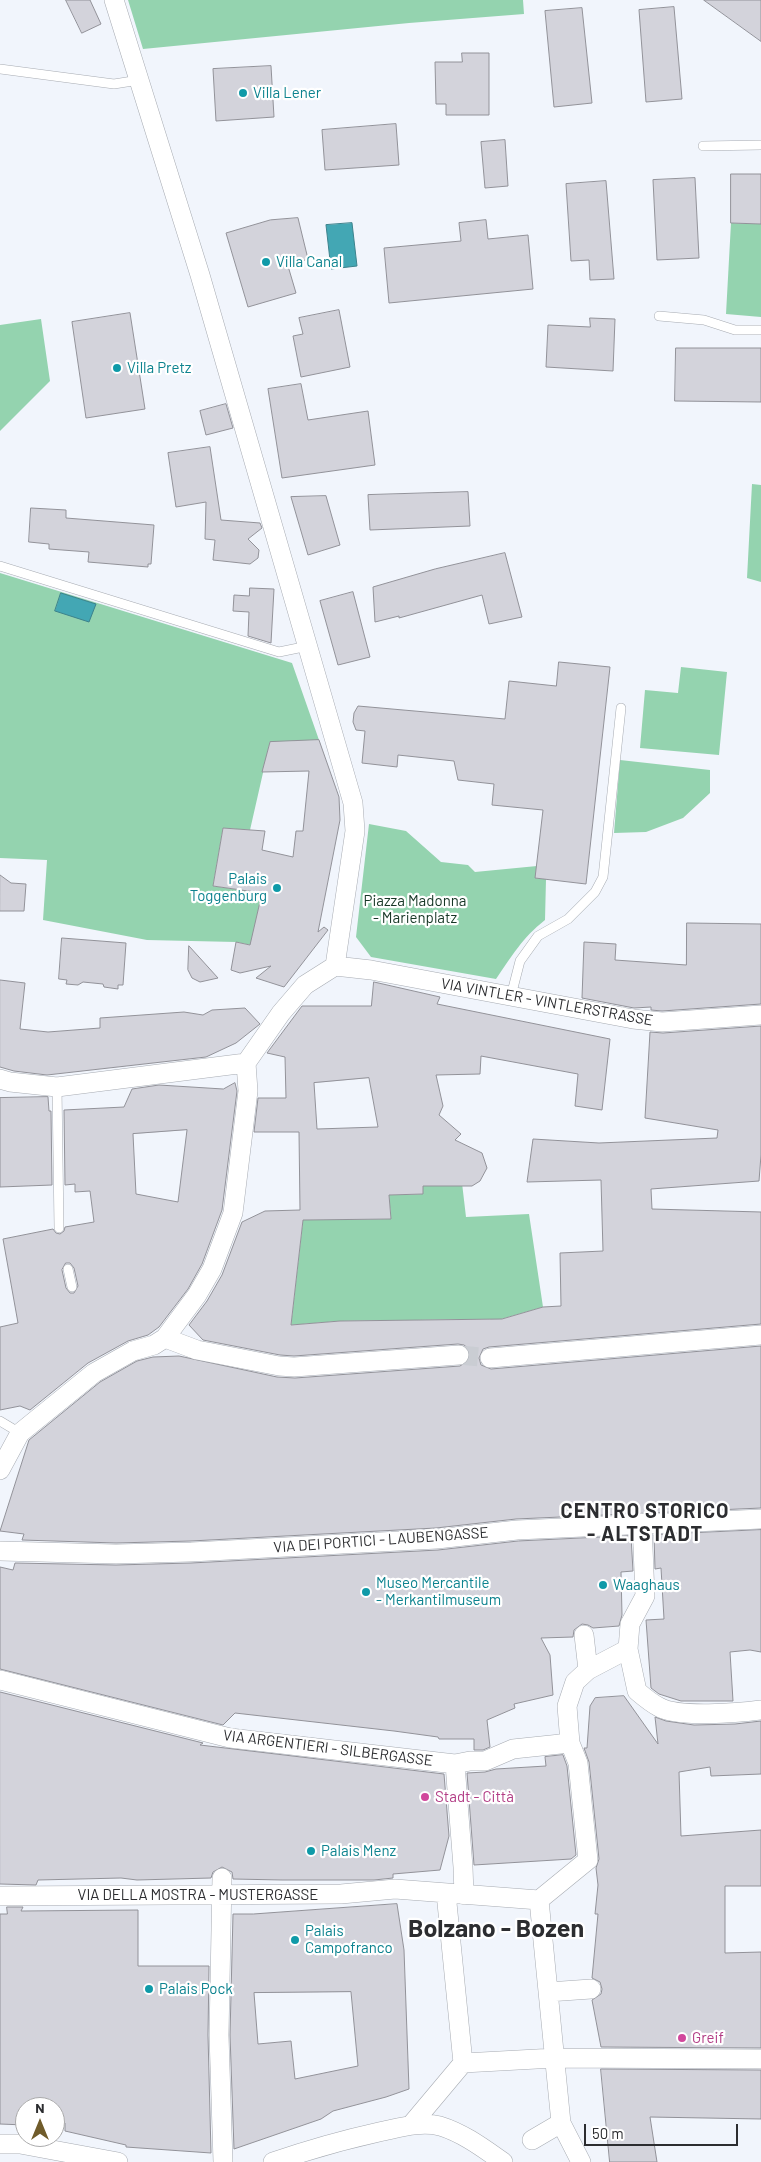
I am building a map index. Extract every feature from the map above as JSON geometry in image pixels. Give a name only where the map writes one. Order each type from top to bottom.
[{"type":"street","points":[[0,1470],[20,1433],[92,1368],[154,1345],[165,1338],[197,1295],[212,1268],[233,1213],[248,1091],[246,1063],[265,1034],[305,985],[335,966],[355,831],[353,803],[308,646],[200,275],[114,0]]},
{"type":"street","name":"VIA VINTLER - VINTLERSTRASSE","points":[[335,966],[371,970],[633,1019],[662,1022],[761,1016]]},
{"type":"street","points":[[0,1079],[10,1082],[58,1087],[246,1063]]},
{"type":"street","points":[[490,1358],[761,1334]]},
{"type":"street","points":[[165,1338],[198,1350],[279,1366],[294,1367],[459,1355]]},
{"type":"street","name":"VIA DEI PORTICI - LAUBENGASSE","points":[[0,1551],[116,1554],[191,1552],[428,1539],[517,1530],[761,1519]]},
{"type":"street","points":[[642,1523],[645,1596],[630,1624],[628,1648],[637,1692],[661,1708],[698,1713],[736,1713],[761,1710]]},
{"type":"street","points":[[584,1634],[588,1670]]},
{"type":"street","points":[[581,2162],[561,2123],[539,1900],[588,1860],[578,1763],[570,1743],[567,1706],[576,1682],[588,1670],[628,1648]]},
{"type":"street","name":"VIA ARGENTIERI - SILBERGASSE","points":[[0,1680],[230,1738],[455,1764],[485,1761],[513,1749],[570,1743]]},
{"type":"street","points":[[411,2125],[463,2063],[455,1894],[463,1867],[455,1764]]},
{"type":"street","points":[[222,1886],[219,2035],[224,2162]]},
{"type":"street","name":"VIA DELLA MOSTRA - MUSTERGASSE","points":[[0,1896],[222,1886],[341,1894],[395,1890],[539,1900]]},
{"type":"street","points":[[548,1992],[591,1989]]},
{"type":"street","points":[[463,2063],[555,2058],[761,2059]]},
{"type":"street","points":[[532,2140],[561,2123]]},
{"type":"street","points":[[273,2162],[327,2144],[411,2125],[438,2126],[457,2133],[482,2147],[502,2162]]},
{"type":"street","points":[[0,2144],[20,2144],[118,2162]]},
{"type":"lane","points":[[0,70],[114,84],[139,80]]},
{"type":"lane","points":[[703,146],[761,145]]},
{"type":"lane","points":[[659,316],[704,320],[734,330],[761,330]]},
{"type":"lane","points":[[0,566],[279,652],[308,646]]},
{"type":"lane","points":[[511,996],[520,961],[538,936],[568,919],[595,892],[603,877],[621,708]]},
{"type":"lane","points":[[58,1087],[59,1228]]},
{"type":"lane","points":[[68,1268],[72,1287]]},
{"type":"lane","points":[[0,1421],[20,1433]]},
{"type":"green space","points":[[128,0],[523,0],[524,14],[409,23],[143,49]]},
{"type":"green space","points":[[731,223],[761,224],[761,317],[726,314]]},
{"type":"green space","points":[[41,319],[50,381],[0,431],[0,325]]},
{"type":"green space","points":[[752,484],[761,485],[761,582],[747,578]]},
{"type":"green space","points":[[0,573],[292,663],[319,740],[270,742],[250,830],[223,828],[213,886],[262,893],[251,945],[236,942],[147,940],[43,920],[47,860],[0,858]]},
{"type":"green space","points":[[681,667],[727,672],[719,755],[640,748],[645,690],[678,693]]},
{"type":"green space","points":[[620,760],[710,770],[710,793],[683,818],[646,832],[614,833]]},
{"type":"green space","name":"Piazza Madonna - Marienplatz","points":[[369,824],[406,831],[441,862],[468,865],[475,872],[537,866],[536,878],[546,879],[545,920],[512,955],[496,979],[371,957],[356,937]]},
{"type":"green space","points":[[462,1183],[466,1217],[529,1214],[543,1307],[491,1322],[490,1319],[340,1321],[291,1325],[303,1220],[391,1219],[389,1195],[423,1194],[423,1184],[435,1186]]},
{"type":"water","points":[[352,223],[357,266],[331,269],[326,225]]},
{"type":"water","points":[[61,593],[96,604],[89,622],[55,611]]},
{"type":"building","points":[[66,0],[90,0],[101,24],[82,33]]},
{"type":"building","points":[[704,0],[761,0],[761,41]]},
{"type":"building","points":[[674,7],[682,99],[646,102],[639,10]]},
{"type":"building","points":[[582,8],[592,103],[554,107],[545,11]]},
{"type":"building","points":[[462,53],[489,53],[489,115],[446,115],[446,104],[436,104],[435,62],[462,62]]},
{"type":"building","name":"Villa Lener","points":[[271,66],[274,117],[216,121],[213,69]]},
{"type":"building","points":[[396,124],[399,165],[325,170],[322,130]]},
{"type":"building","points":[[505,140],[508,186],[485,188],[481,142]]},
{"type":"building","points":[[731,174],[761,174],[761,224],[731,223]]},
{"type":"building","points":[[695,178],[699,258],[657,260],[653,180]]},
{"type":"building","points":[[606,181],[614,279],[590,280],[589,260],[571,261],[566,184]]},
{"type":"building","name":"Villa Canal","points":[[298,218],[308,259],[288,266],[296,293],[248,307],[226,233],[270,220]]},
{"type":"building","points":[[486,220],[488,239],[528,235],[533,289],[389,303],[384,248],[461,241],[459,223]]},
{"type":"building","points":[[339,310],[350,367],[301,377],[293,336],[303,334],[299,318]]},
{"type":"building","name":"Villa Pretz","points":[[130,313],[145,409],[86,418],[72,322]]},
{"type":"building","points":[[590,318],[615,319],[613,371],[546,367],[548,325],[590,327]]},
{"type":"building","points":[[676,348],[761,348],[761,402],[675,401]]},
{"type":"building","points":[[301,384],[308,420],[368,411],[375,465],[282,478],[268,389]]},
{"type":"building","points":[[226,404],[233,428],[206,435],[200,411]]},
{"type":"building","points":[[210,447],[221,520],[260,523],[262,528],[248,539],[259,550],[258,558],[250,564],[213,560],[215,540],[205,539],[206,502],[176,507],[168,453]]},
{"type":"building","points":[[468,492],[470,526],[370,530],[368,495]]},
{"type":"building","points":[[326,496],[340,545],[308,555],[291,497]]},
{"type":"building","points":[[31,508],[66,510],[66,518],[154,525],[151,564],[148,564],[148,567],[88,562],[89,552],[49,549],[49,544],[29,542]]},
{"type":"building","points":[[505,553],[522,617],[489,624],[482,595],[399,618],[399,616],[375,622],[373,587],[435,569]]},
{"type":"building","points":[[250,588],[274,589],[271,643],[248,636],[249,612],[233,611],[234,595],[249,596]]},
{"type":"building","points":[[353,592],[370,657],[338,665],[320,601]]},
{"type":"building","points":[[559,662],[610,667],[586,884],[535,878],[543,810],[492,805],[494,784],[458,780],[454,761],[398,755],[397,767],[362,763],[365,731],[356,730],[353,722],[354,713],[358,706],[505,719],[509,681],[556,686]]},
{"type":"building","points":[[319,740],[339,797],[340,820],[318,932],[324,927],[328,930],[284,987],[256,978],[271,966],[240,973],[231,970],[236,942],[250,945],[262,893],[213,886],[223,828],[265,831],[262,850],[293,857],[296,831],[303,831],[309,771],[262,772],[270,742]]},
{"type":"building","points":[[0,875],[11,883],[26,884],[24,911],[0,911]]},
{"type":"building","points":[[687,923],[761,924],[761,1004],[662,1011],[651,1010],[651,1007],[634,1008],[582,998],[584,942],[616,944],[615,960],[686,965]]},
{"type":"building","points":[[62,938],[126,943],[123,985],[118,985],[118,989],[104,987],[103,984],[83,982],[78,985],[66,984],[67,980],[59,979]]},
{"type":"building","points":[[189,946],[218,978],[200,982],[192,978],[188,970]]},
{"type":"building","points":[[0,980],[25,983],[20,1029],[48,1032],[100,1028],[100,1018],[184,1012],[203,1015],[212,1010],[245,1008],[260,1024],[236,1043],[206,1057],[47,1075],[14,1071],[0,1067]]},
{"type":"building","points":[[374,982],[440,997],[437,1004],[610,1039],[602,1110],[575,1106],[578,1074],[481,1056],[480,1074],[436,1075],[443,1106],[439,1115],[461,1134],[455,1140],[482,1153],[487,1168],[480,1181],[472,1186],[423,1186],[423,1194],[389,1195],[391,1219],[303,1220],[291,1325],[340,1321],[502,1319],[543,1307],[561,1306],[560,1253],[603,1251],[601,1180],[527,1182],[533,1139],[599,1143],[717,1138],[718,1130],[645,1118],[650,1032],[663,1033],[761,1026],[761,1155],[759,1181],[651,1189],[652,1209],[761,1212],[761,1324],[489,1347],[483,1349],[479,1358],[481,1365],[491,1369],[761,1346],[761,1508],[516,1519],[436,1528],[191,1541],[116,1543],[22,1540],[24,1534],[0,1531],[29,1440],[100,1382],[137,1361],[153,1357],[179,1356],[277,1377],[295,1378],[460,1366],[469,1360],[469,1349],[464,1345],[458,1344],[294,1356],[280,1355],[203,1340],[189,1325],[207,1301],[222,1275],[242,1222],[265,1211],[300,1210],[299,1132],[254,1132],[258,1098],[286,1098],[285,1057],[267,1053],[302,1006],[371,1006]],"holes":[[[369,1078],[378,1127],[317,1129],[314,1083]]]},
{"type":"building","points":[[235,1083],[237,1091],[222,1210],[202,1264],[188,1289],[159,1327],[148,1335],[128,1341],[88,1363],[30,1410],[20,1406],[0,1410],[0,1327],[18,1323],[3,1239],[53,1229],[56,1233],[60,1234],[64,1231],[65,1227],[94,1222],[90,1191],[75,1192],[75,1184],[65,1185],[64,1110],[124,1107],[132,1089],[159,1085],[223,1089]],"holes":[[[187,1130],[178,1202],[136,1194],[133,1134]],[[66,1263],[70,1263],[74,1268],[78,1286],[74,1293],[70,1293],[66,1288],[62,1270]]]},
{"type":"building","points":[[48,1097],[49,1111],[51,1111],[52,1185],[0,1187],[0,1098]]},
{"type":"building","points":[[761,1530],[761,1652],[750,1650],[730,1652],[733,1701],[681,1701],[659,1694],[651,1688],[646,1620],[664,1619],[661,1568],[655,1569],[654,1535]]},
{"type":"building","points":[[631,1536],[633,1571],[621,1572],[622,1615],[619,1626],[593,1628],[582,1624],[574,1630],[573,1637],[541,1638],[550,1655],[553,1695],[514,1704],[515,1708],[487,1720],[490,1747],[483,1750],[474,1750],[474,1739],[439,1739],[438,1737],[394,1731],[235,1713],[223,1725],[0,1669],[0,1567],[13,1570],[15,1563],[116,1565],[191,1563],[438,1550],[518,1541]]},
{"type":"building","points":[[0,1692],[203,1743],[200,1745],[444,1774],[449,1836],[440,1870],[393,1874],[393,1878],[374,1880],[282,1880],[233,1879],[232,1872],[222,1867],[213,1872],[211,1878],[38,1880],[36,1885],[0,1884]]},
{"type":"building","points":[[624,1696],[658,1744],[655,1717],[666,1721],[694,1725],[761,1721],[761,1774],[711,1776],[710,1767],[679,1772],[681,1836],[761,1830],[761,1886],[725,1886],[725,1953],[761,1952],[761,2048],[601,2047],[592,2000],[601,1994],[602,1989],[600,1982],[592,1978],[598,1914],[595,1914],[598,1885],[596,1868],[599,1859],[589,1762],[584,1748],[587,1748],[590,1706],[595,1698]]},
{"type":"building","points":[[563,1755],[567,1766],[576,1855],[571,1859],[474,1865],[467,1773],[546,1766],[545,1757]]},
{"type":"building","points":[[397,1904],[404,1950],[409,2089],[333,2111],[321,2119],[234,2149],[230,2035],[233,1914]],"holes":[[[351,1992],[358,2066],[295,2079],[291,2041],[258,2044],[254,1993]]]},
{"type":"building","points":[[7,1907],[23,1907],[21,1911],[138,1910],[138,1966],[209,1966],[208,2035],[211,2153],[126,2147],[126,2145],[65,2131],[65,2097],[15,2097],[15,2125],[0,2124],[0,1914],[7,1914]]},
{"type":"building","points":[[601,2069],[761,2070],[761,2119],[650,2117],[657,2162],[610,2162]]},
{"type":"tunnel","points":[[459,1355],[490,1358]]},
{"type":"place","name":"Villa Lener","points":[[243,93]]},
{"type":"place","name":"Villa Canal","points":[[266,262]]},
{"type":"place","name":"Villa Pretz","points":[[117,368]]},
{"type":"place","name":"Palais Toggenburg","points":[[277,888]]},
{"type":"place","name":"Waaghaus","points":[[603,1585]]},
{"type":"place","name":"Museo Mercantile - Merkantilmuseum","points":[[366,1592]]},
{"type":"place","name":"Stadt - Città","points":[[425,1797]]},
{"type":"place","name":"Palais Menz","points":[[311,1851]]},
{"type":"place","name":"Palais Campofranco","points":[[295,1940]]},
{"type":"place","name":"Palais Pock","points":[[149,1989]]},
{"type":"place","name":"Greif","points":[[682,2038]]},
{"type":"district","name":"CENTRO STORICO - ALTSTADT","points":[[645,1522]]},
{"type":"district","name":"Bolzano - Bozen","points":[[496,1929]]}]
